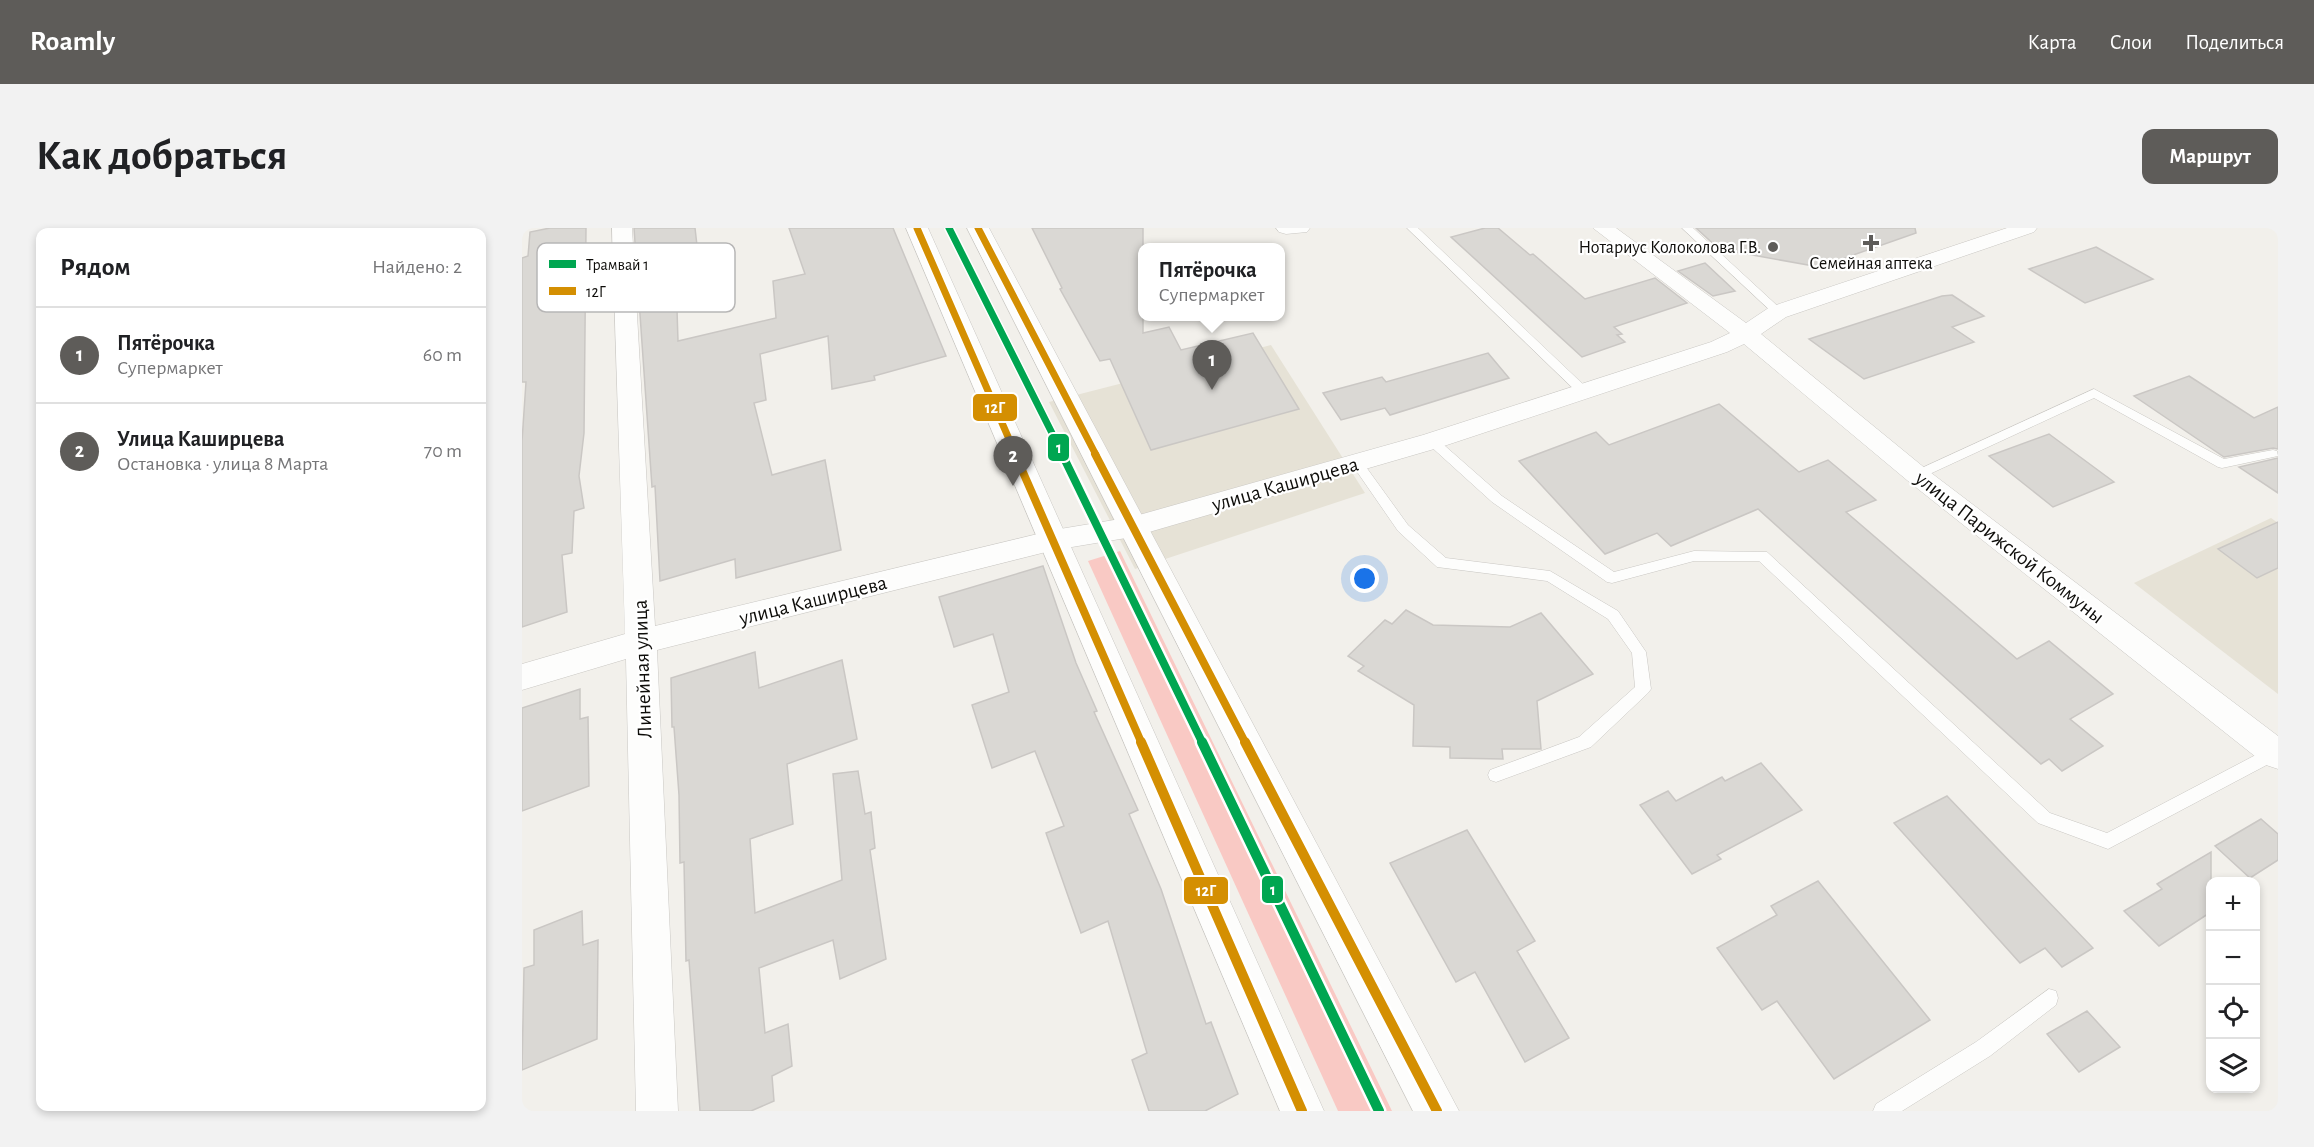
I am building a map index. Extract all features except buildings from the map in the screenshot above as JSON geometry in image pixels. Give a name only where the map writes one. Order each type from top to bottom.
[{"type":"main road","points":[[917,228],[1302,1111]]},
{"type":"main road","points":[[978,228],[1437,1111]]},
{"type":"street","name":"Линейная улица","points":[[622,228],[623,243]]},
{"type":"street","points":[[1286,228],[1300,228]]},
{"type":"street","name":"улица Парижской Коммуны","points":[[1604,228],[1746,334],[1917,475],[2277,754]]},
{"type":"street","name":"улица Каширцева","points":[[522,677],[641,642],[1054,540],[1132,527],[1357,464],[1719,347],[1746,334],[1778,312],[2027,228]]},
{"type":"street","name":"Линейная улица","points":[[626,312],[641,642],[657,1111]]},
{"type":"lane","points":[[1412,228],[1583,391]]},
{"type":"lane","points":[[1687,228],[1778,312]]},
{"type":"lane","points":[[1917,475],[2094,393],[2222,464],[2273,454]]},
{"type":"lane","points":[[1432,441],[1497,499],[1612,578],[1694,556],[1762,556],[2044,818],[2108,841],[2277,754]]},
{"type":"lane","points":[[1357,464],[1403,528],[1442,563],[1550,576],[1612,615],[1639,652],[1643,689],[1585,741],[1496,776]]},
{"type":"lane","points":[[1883,1111],[1983,1049],[2049,998]]},
{"type":"shaded area","points":[[1271,345],[1365,493],[1135,569],[1049,402]]},
{"type":"shaded area","points":[[2271,518],[2278,523],[2278,694],[2134,583]]},
{"type":"shaded area","points":[[1120,551],[1392,1111],[1338,1111],[1088,561]]},
{"type":"tram line","name":"1","points":[[949,228],[1101,532],[1379,1111]]},
{"type":"transit line","name":"12Г","points":[[917,228],[1302,1111]]},
{"type":"transit line","name":"12Г","points":[[978,228],[1437,1111]]},
{"type":"place","name":"Семейная аптека","points":[[1871,243]]},
{"type":"place","name":"Нотариус Колоколова Г.В.","points":[[1773,247]]},
{"type":"place","name":"Пятёрочка","points":[[1212,390]]},
{"type":"place","name":"Улица Каширцева","points":[[1013,486]]}]
